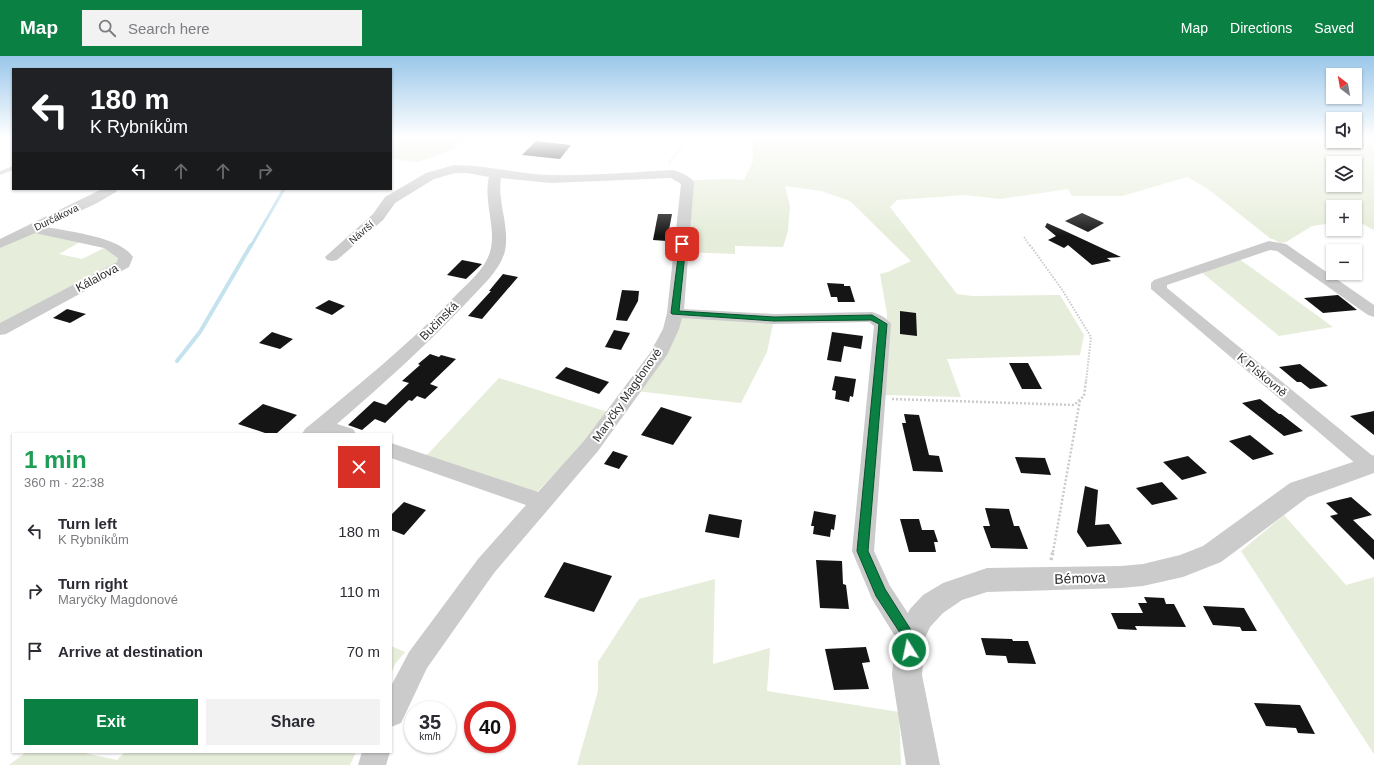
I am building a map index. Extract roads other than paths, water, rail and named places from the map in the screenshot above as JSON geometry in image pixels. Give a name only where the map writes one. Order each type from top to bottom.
[{"type":"street","name":"Návrší","points":[[332,257],[378,217],[390,200],[430,176],[450,170]]},
{"type":"street","name":"Návrší","points":[[473,170],[496,174]]},
{"type":"street","name":"Maryčky Magdonové","points":[[392,712],[418,660],[486,566],[591,446],[658,355],[671,329],[685,219],[688,182],[673,174],[662,173],[551,179],[496,174]]},
{"type":"street","name":"Bučinská","points":[[317,430],[392,367],[454,307],[488,269],[497,251],[499,229],[493,182],[496,174]]},
{"type":"street","name":"Durčákova","points":[[0,244],[109,190]]},
{"type":"street","name":"Kálalova","points":[[0,330],[124,264],[126,257],[119,251],[109,246],[34,228]]},
{"type":"street","name":"K Pískovně","points":[[1372,465],[1159,289],[1159,283],[1269,245],[1281,247],[1374,312]]},
{"type":"street","points":[[674,313],[774,319],[872,317],[883,324],[862,551],[880,592],[910,638]]},
{"type":"street","points":[[317,430],[339,433]]},
{"type":"street","points":[[392,450],[541,502]]},
{"type":"street","name":"Bémova","points":[[923,765],[907,675],[910,638],[920,618],[933,604],[953,591],[986,580],[1047,580],[1143,575],[1183,566],[1212,554],[1299,490],[1372,465]]},
{"type":"street","points":[[372,765],[376,753]]},
{"type":"waterway","points":[[251,246],[283,190]]},
{"type":"waterway","points":[[177,361],[200,332],[251,245]]}]
